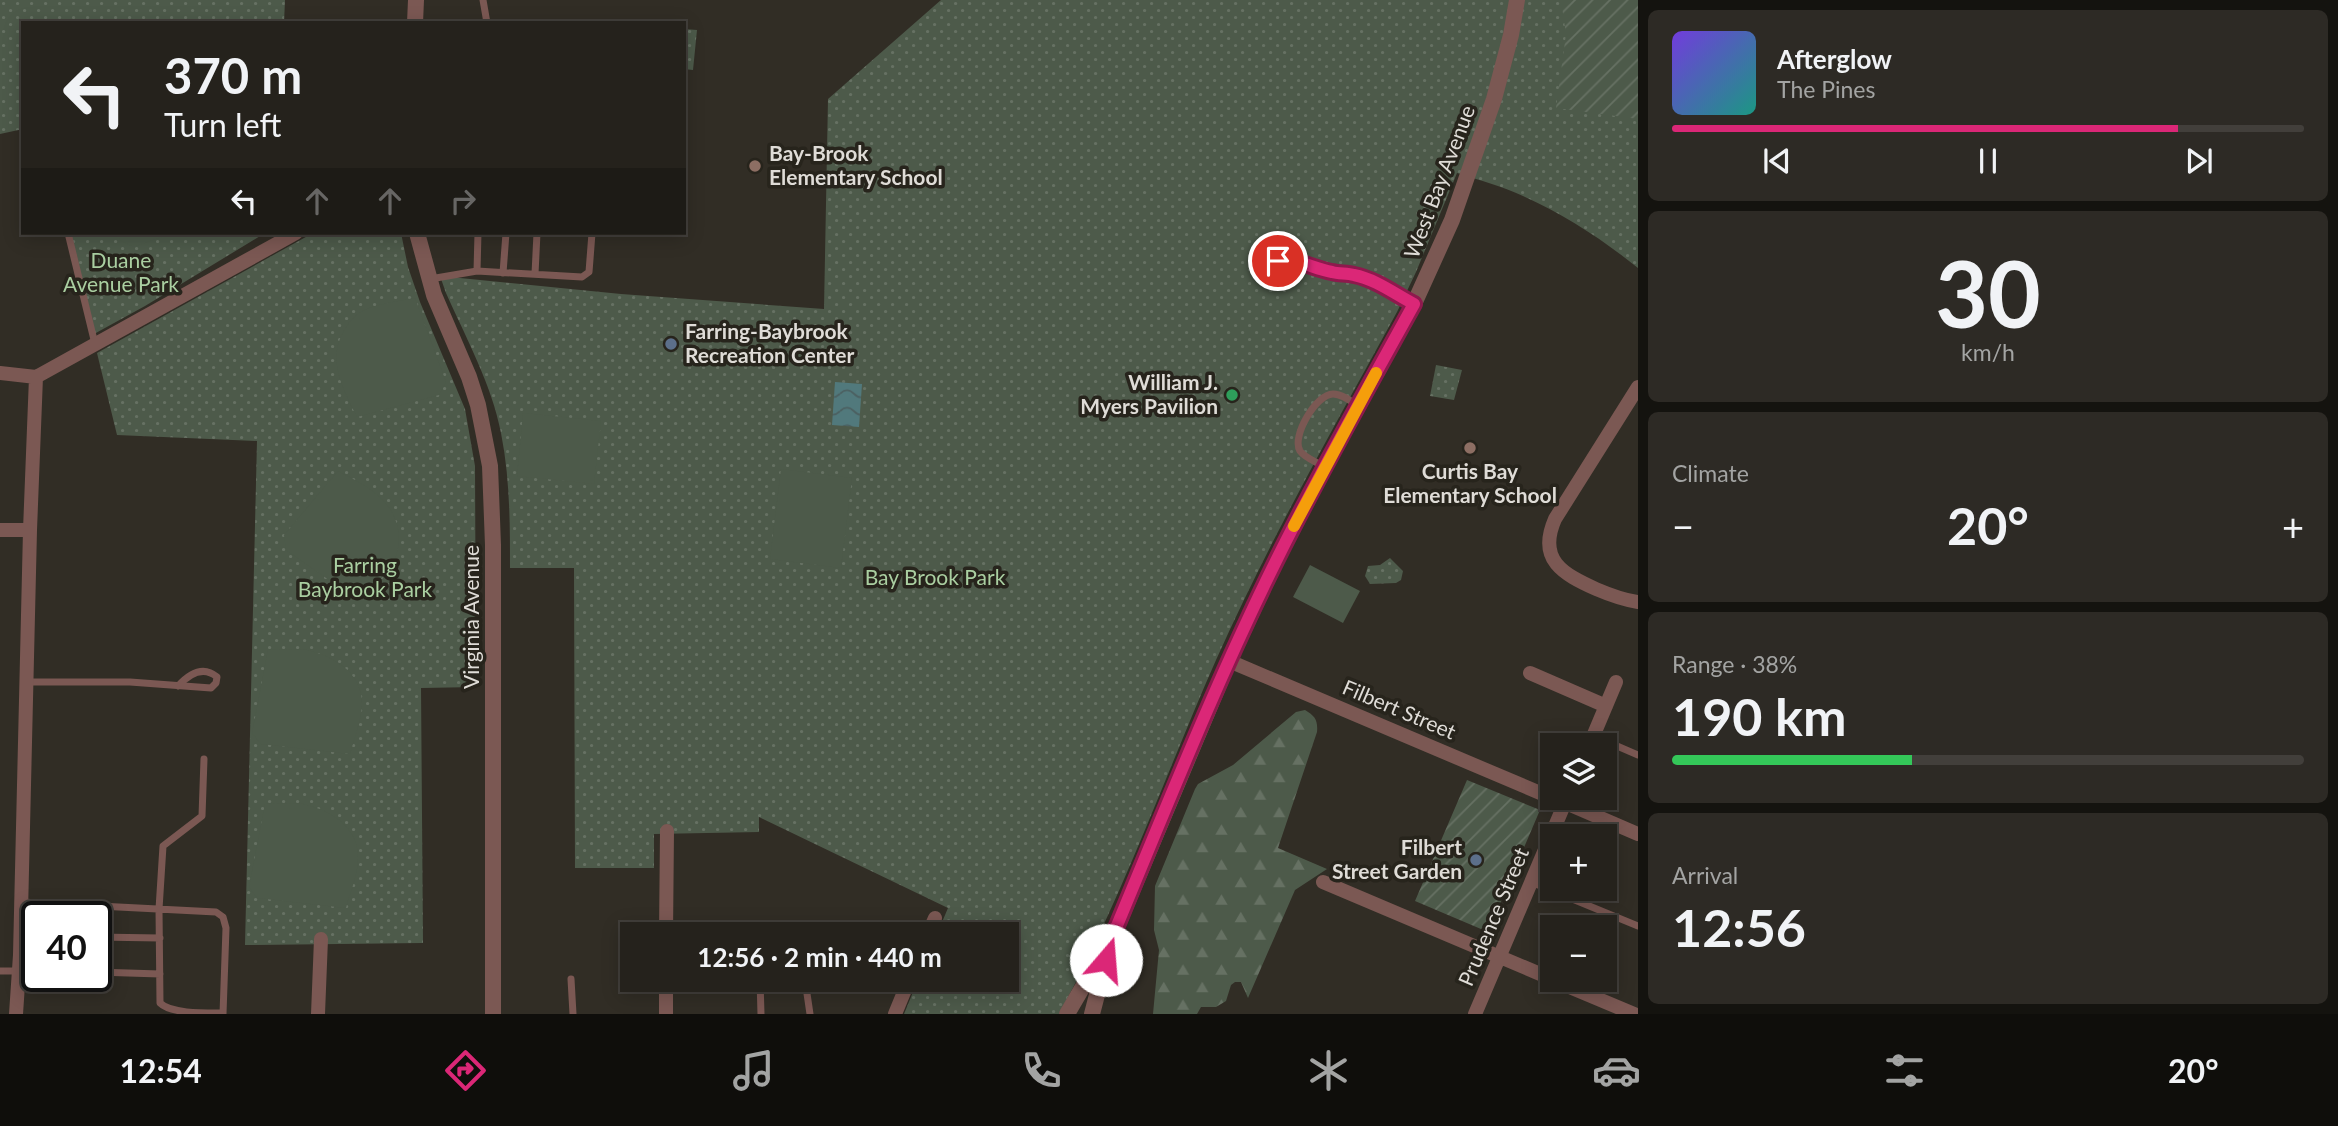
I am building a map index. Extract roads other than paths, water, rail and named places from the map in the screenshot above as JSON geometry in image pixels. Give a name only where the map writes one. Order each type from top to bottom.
[{"type":"street","points":[[415,0],[415,21]]},
{"type":"street","name":"West Bay Avenue","points":[[1091,1014],[1111,940],[1229,661],[1276,561],[1414,304],[1452,220],[1494,99],[1517,0]]},
{"type":"street","points":[[0,373],[36,377],[292,235]]},
{"type":"street","name":"Virginia Avenue","points":[[418,235],[429,279],[472,386],[490,466],[493,545],[493,1014]]},
{"type":"street","points":[[21,901],[36,377]]},
{"type":"street","points":[[1638,387],[1555,519],[1549,540],[1554,561],[1565,574],[1613,596],[1638,602]]},
{"type":"street","points":[[0,530],[30,530]]},
{"type":"street","name":"Filbert Street","points":[[1229,661],[1540,791]]},
{"type":"street","points":[[1530,673],[1606,706]]},
{"type":"street","points":[[1594,733],[1616,682]]},
{"type":"street","name":"Prudence Street","points":[[1475,1014],[1531,882],[1555,810]]},
{"type":"street","name":"Filbert Street","points":[[1584,810],[1638,834]]},
{"type":"street","points":[[666,922],[667,831]]},
{"type":"street","points":[[1323,882],[1540,974]]},
{"type":"street","points":[[16,1014],[21,902]]},
{"type":"street","points":[[933,922],[935,918]]},
{"type":"street","points":[[318,1014],[321,939]]},
{"type":"street","name":"West Bay Avenue","points":[[1067,1014],[1111,940]]},
{"type":"street","points":[[666,992],[666,1014]]},
{"type":"street","points":[[894,1014],[904,992]]},
{"type":"street","points":[[1582,992],[1634,1014]]},
{"type":"lane","points":[[483,0],[487,21]]},
{"type":"lane","points":[[69,235],[96,344]]},
{"type":"lane","points":[[477,271],[478,235]]},
{"type":"lane","points":[[503,272],[506,235]]},
{"type":"lane","points":[[535,274],[537,235]]},
{"type":"lane","points":[[429,279],[477,271],[582,277],[589,272],[592,235]]},
{"type":"lane","points":[[1268,277],[1278,261],[1290,260],[1367,279],[1414,304]]},
{"type":"lane","points":[[1325,467],[1299,449],[1299,433],[1316,402],[1323,396],[1340,395],[1358,406]]},
{"type":"lane","points":[[26,682],[130,682],[178,686],[211,688],[217,677],[208,671],[197,671],[178,686]]},
{"type":"lane","points":[[1617,749],[1638,755]]},
{"type":"lane","points":[[112,907],[159,909],[216,912],[223,917],[226,928],[223,1013],[173,1012],[164,1009],[160,1003],[159,909],[163,846],[202,816],[204,759]]},
{"type":"lane","points":[[1531,882],[1638,926]]},
{"type":"lane","points":[[112,937],[160,938]]},
{"type":"lane","points":[[0,971],[19,971]]},
{"type":"lane","points":[[112,972],[160,974]]},
{"type":"lane","points":[[571,979],[573,1014]]},
{"type":"lane","points":[[760,992],[761,1014]]},
{"type":"lane","points":[[807,992],[810,1014]]},
{"type":"water","points":[[835,382],[862,384],[859,427],[832,425]]},
{"type":"place","name":"Bay-Brook Elementary School","points":[[755,166]]},
{"type":"place","name":"Farring-Baybrook Recreation Center","points":[[671,344]]},
{"type":"place","name":"William J. Myers Pavilion","points":[[1232,395]]},
{"type":"place","name":"Curtis Bay Elementary School","points":[[1470,448]]},
{"type":"place","name":"Filbert Street Garden","points":[[1476,860]]},
{"type":"park label","name":"Duane Avenue Park","points":[[121,273]]},
{"type":"park label","name":"Farring Baybrook Park","points":[[365,578]]},
{"type":"park label","name":"Bay Brook Park","points":[[935,578]]}]
